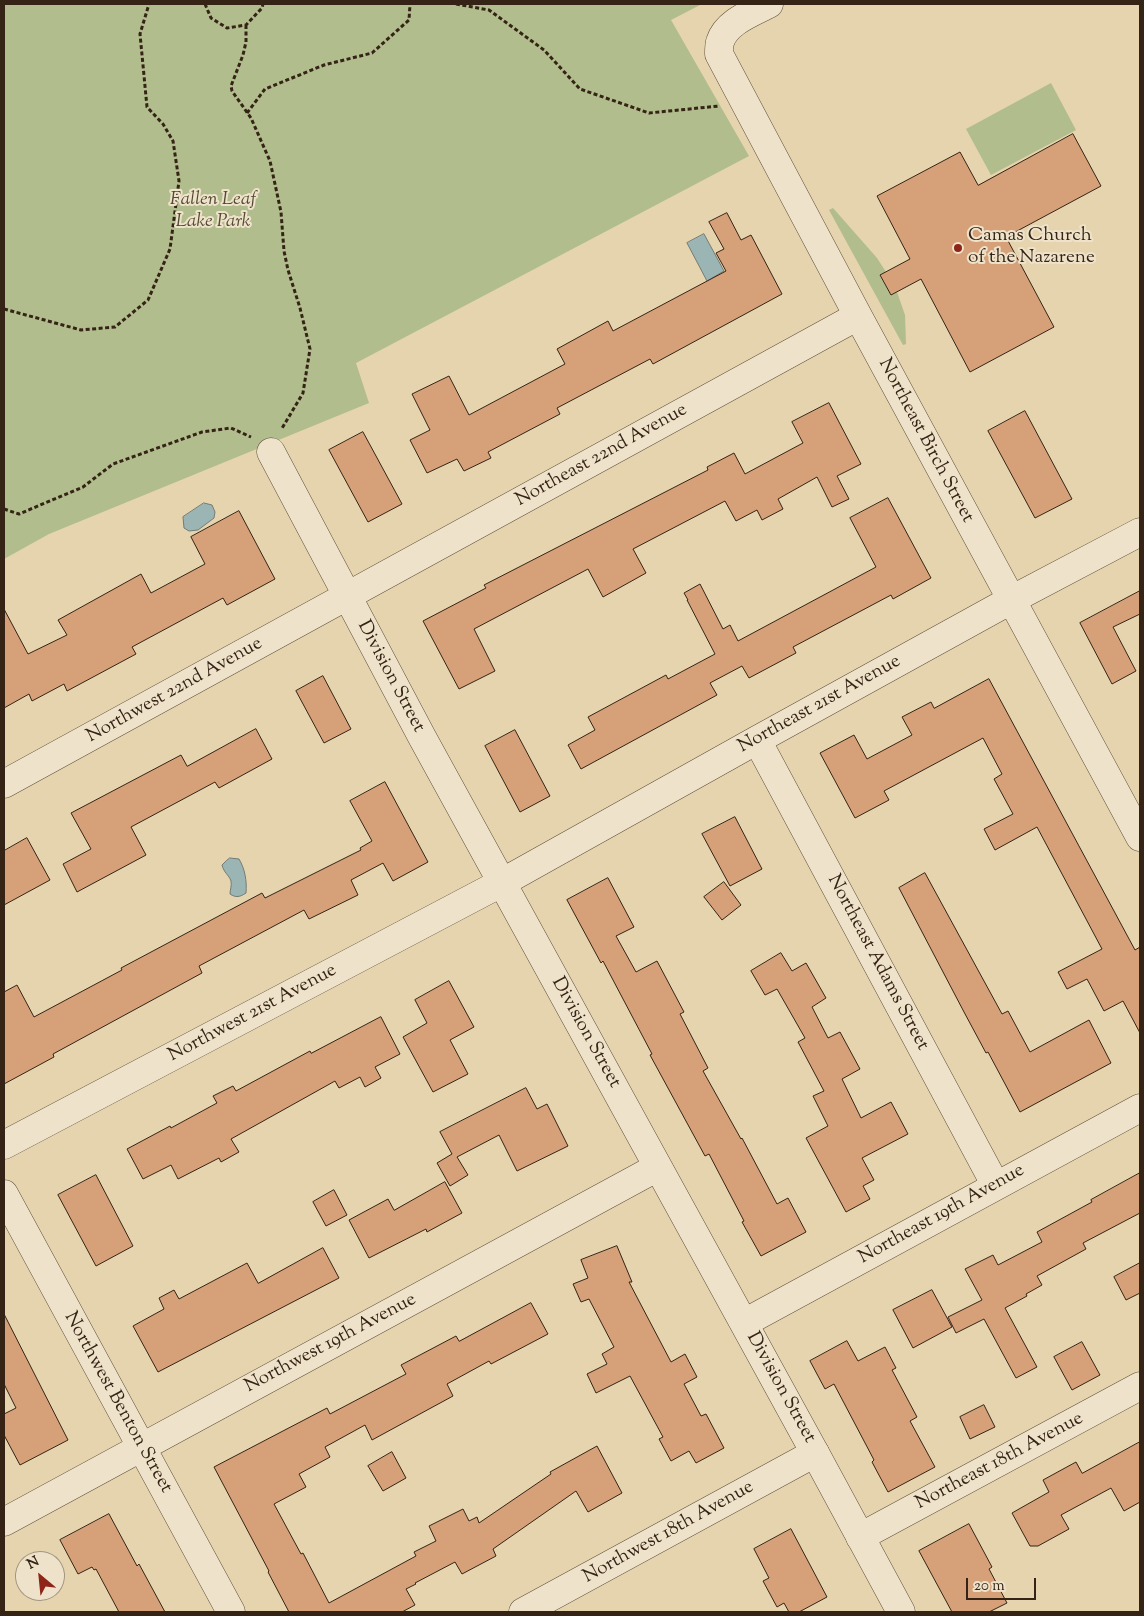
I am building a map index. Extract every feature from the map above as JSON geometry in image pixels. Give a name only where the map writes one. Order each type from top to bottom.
[{"type":"street","name":"Northeast Birch Street","points":[[769,4],[741,18],[728,29],[720,42],[719,54],[858,316],[1140,837]]},
{"type":"street","name":"Northeast 22nd Avenue","points":[[347,597],[858,316]]},
{"type":"street","name":"Division Street","points":[[271,452],[347,597],[901,1612]]},
{"type":"street","name":"Northeast 21st Avenue","points":[[503,882],[1011,600],[1140,532]]},
{"type":"street","name":"Northwest 22nd Avenue","points":[[4,784],[347,597]]},
{"type":"street","name":"Northeast Adams Street","points":[[757,740],[996,1186]]},
{"type":"street","name":"Northwest 21st Avenue","points":[[4,1145],[503,882]]},
{"type":"street","name":"Northeast 19th Avenue","points":[[744,1323],[1140,1108]]},
{"type":"street","name":"Northwest 19th Avenue","points":[[4,1522],[658,1167]]},
{"type":"street","name":"Northwest Benton Street","points":[[4,1194],[231,1612]]},
{"type":"street","name":"Northeast 18th Avenue","points":[[860,1537],[1140,1386]]},
{"type":"street","name":"Northwest 18th Avenue","points":[[523,1612],[815,1453]]},
{"type":"path","points":[[4,309],[81,330],[115,327],[148,300],[170,249],[179,181],[173,141],[163,124],[147,107],[140,34],[149,4]]},
{"type":"path","points":[[205,4],[211,18],[227,28],[246,25],[262,8],[263,4]]},
{"type":"path","points":[[247,112],[265,89],[324,65],[372,53],[409,20],[410,4]]},
{"type":"path","points":[[456,4],[489,10],[544,50],[580,89],[640,110],[649,113],[691,110],[744,102]]},
{"type":"path","points":[[4,509],[19,514],[83,487],[113,464],[202,432],[231,428],[255,439],[271,452],[303,393],[310,349],[288,270],[280,212],[270,161],[251,118],[232,91],[231,86],[243,55],[246,25]]},
{"type":"green space","name":"Fallen Leaf Lake Park","points":[[4,4],[702,4],[671,20],[749,156],[356,363],[369,403],[49,534],[4,559]]},
{"type":"green space","points":[[1051,83],[1076,130],[991,175],[966,129]]},
{"type":"green space","points":[[833,208],[877,258],[886,272],[880,276],[891,295],[897,292],[905,315],[906,344],[903,345],[829,210]]},
{"type":"water","points":[[704,234],[724,271],[707,281],[687,243]]},
{"type":"water","points":[[204,503],[212,505],[215,512],[214,518],[198,530],[189,531],[184,528],[183,517]]},
{"type":"water","points":[[230,858],[239,859],[244,871],[246,893],[240,896],[230,894],[231,881],[222,865]]},
{"type":"building","name":"Camas Church of the Nazarene","points":[[1073,134],[1101,186],[1006,237],[1054,327],[970,372],[921,279],[891,295],[880,275],[910,259],[877,196],[960,152],[978,185]]},
{"type":"building","points":[[727,213],[741,240],[751,235],[782,294],[653,364],[650,359],[557,408],[560,414],[488,452],[491,458],[464,471],[457,459],[427,473],[410,440],[430,430],[412,394],[449,376],[469,415],[565,364],[557,349],[608,321],[613,331],[726,271],[716,253],[724,249],[709,222]]},
{"type":"building","points":[[829,403],[861,464],[837,476],[849,499],[832,507],[817,477],[778,499],[783,509],[762,520],[757,510],[736,521],[725,501],[633,549],[646,573],[603,597],[588,569],[474,629],[495,671],[459,689],[423,621],[486,588],[484,585],[708,470],[707,467],[734,453],[745,474],[803,443],[792,422]]},
{"type":"building","points":[[1025,411],[1072,499],[1035,518],[988,431]]},
{"type":"building","points":[[363,432],[402,504],[368,522],[329,450]]},
{"type":"building","points":[[888,498],[931,578],[893,599],[891,595],[793,647],[796,653],[749,678],[742,666],[710,683],[717,695],[581,769],[568,745],[595,730],[588,717],[666,675],[668,679],[715,654],[684,593],[700,584],[723,629],[730,625],[738,641],[876,567],[850,518]]},
{"type":"building","points":[[239,511],[275,579],[227,605],[223,598],[132,647],[136,654],[67,691],[64,684],[32,701],[29,694],[4,708],[4,609],[28,654],[67,635],[58,620],[141,574],[151,593],[205,564],[191,537]]},
{"type":"building","points":[[1140,591],[1140,614],[1113,627],[1136,671],[1112,684],[1080,623]]},
{"type":"building","points":[[323,676],[351,729],[324,743],[296,691]]},
{"type":"building","points":[[989,679],[1135,950],[1140,947],[1140,1033],[1123,1001],[1104,1011],[1087,979],[1067,989],[1058,972],[1102,949],[1037,827],[995,850],[984,829],[1013,814],[994,779],[1002,774],[983,738],[884,791],[889,800],[855,818],[820,753],[854,735],[867,759],[912,735],[902,717],[931,702],[934,708]]},
{"type":"building","points":[[256,729],[272,759],[219,788],[215,782],[131,827],[146,855],[77,892],[63,864],[91,849],[71,813],[181,755],[187,766]]},
{"type":"building","points":[[515,730],[550,796],[520,812],[485,746]]},
{"type":"building","points":[[385,782],[428,862],[393,881],[383,863],[351,880],[358,895],[309,919],[304,910],[199,966],[202,973],[53,1054],[54,1057],[4,1084],[4,992],[17,985],[34,1017],[262,893],[265,898],[361,850],[360,848],[372,841],[350,801]]},
{"type":"building","points":[[735,817],[762,869],[730,886],[702,834]]},
{"type":"building","points":[[27,838],[50,880],[4,905],[4,851]]},
{"type":"building","points":[[925,873],[1002,1014],[1008,1011],[1030,1052],[1089,1020],[1111,1063],[1020,1112],[988,1052],[986,1053],[899,888]]},
{"type":"building","points":[[608,878],[634,927],[616,936],[636,972],[657,961],[684,1012],[680,1014],[708,1068],[703,1071],[742,1138],[777,1204],[788,1198],[806,1232],[761,1256],[709,1154],[705,1156],[650,1055],[652,1054],[603,961],[601,963],[567,900]]},
{"type":"building","points":[[724,882],[741,905],[722,920],[704,897]]},
{"type":"building","points":[[781,953],[792,971],[806,963],[826,998],[812,1007],[828,1038],[840,1032],[860,1069],[842,1079],[861,1118],[891,1102],[908,1134],[862,1158],[874,1180],[863,1186],[870,1199],[846,1212],[806,1138],[828,1126],[813,1096],[824,1091],[798,1042],[805,1038],[777,989],[765,995],[751,971]]},
{"type":"building","points":[[449,981],[474,1027],[450,1040],[468,1074],[433,1092],[403,1037],[427,1023],[415,1000]]},
{"type":"building","points":[[381,1017],[400,1054],[375,1067],[381,1078],[365,1087],[360,1077],[339,1088],[335,1081],[231,1139],[239,1152],[221,1162],[219,1158],[178,1179],[171,1165],[143,1179],[127,1149],[217,1103],[213,1096],[233,1086],[236,1091],[310,1051],[311,1053]]},
{"type":"building","points":[[526,1088],[537,1109],[547,1104],[568,1146],[517,1171],[499,1135],[457,1157],[468,1175],[450,1186],[437,1163],[452,1154],[440,1132]]},
{"type":"building","points":[[1140,1173],[1140,1213],[1083,1243],[1086,1249],[1037,1276],[1042,1285],[1005,1308],[1037,1367],[1016,1378],[984,1319],[956,1333],[948,1317],[982,1300],[965,1269],[993,1255],[998,1265],[1042,1242],[1037,1232]]},
{"type":"building","points":[[96,1175],[133,1246],[96,1266],[58,1195]]},
{"type":"building","points":[[445,1182],[462,1213],[427,1232],[426,1229],[369,1258],[349,1220],[388,1199],[394,1210]]},
{"type":"building","points":[[334,1190],[347,1215],[326,1226],[313,1202]]},
{"type":"building","points":[[617,1246],[632,1282],[629,1282],[671,1362],[685,1354],[697,1377],[684,1384],[701,1416],[706,1414],[724,1448],[696,1463],[689,1451],[671,1461],[659,1439],[663,1437],[630,1376],[596,1393],[587,1374],[607,1364],[602,1354],[614,1347],[589,1299],[581,1302],[573,1284],[588,1278],[581,1260]]},
{"type":"building","points":[[323,1248],[339,1278],[158,1372],[133,1326],[164,1309],[159,1298],[174,1290],[179,1299],[247,1263],[258,1283]]},
{"type":"building","points":[[1140,1263],[1140,1293],[1126,1300],[1114,1277]]},
{"type":"building","points":[[932,1290],[952,1327],[913,1348],[893,1310]]},
{"type":"building","points":[[531,1303],[548,1334],[491,1364],[489,1361],[447,1384],[453,1396],[372,1440],[365,1425],[325,1447],[330,1457],[299,1474],[306,1487],[274,1504],[301,1554],[303,1553],[329,1603],[416,1556],[414,1552],[436,1541],[429,1526],[463,1509],[469,1521],[477,1517],[479,1523],[551,1474],[550,1472],[597,1446],[622,1493],[588,1512],[576,1491],[493,1549],[496,1556],[462,1574],[455,1562],[406,1589],[415,1605],[402,1612],[289,1612],[214,1467],[327,1408],[330,1414],[406,1374],[401,1365],[456,1336],[459,1341]]},
{"type":"building","points":[[4,1314],[68,1440],[20,1465],[4,1435],[4,1414],[16,1408],[4,1384]]},
{"type":"building","points":[[847,1341],[858,1361],[885,1347],[896,1368],[892,1370],[917,1417],[910,1421],[935,1467],[888,1492],[872,1462],[874,1460],[834,1384],[825,1389],[810,1361]]},
{"type":"building","points":[[1082,1342],[1100,1375],[1072,1390],[1054,1357]]},
{"type":"building","points":[[984,1405],[995,1427],[970,1439],[960,1417]]},
{"type":"building","points":[[1140,1442],[1140,1502],[1124,1511],[1111,1488],[1061,1515],[1069,1529],[1038,1546],[1030,1546],[1012,1513],[1049,1492],[1043,1480],[1076,1462],[1082,1473]]},
{"type":"building","points":[[392,1452],[406,1478],[383,1491],[368,1466]]},
{"type":"building","points":[[109,1514],[165,1612],[119,1612],[96,1569],[94,1570],[92,1567],[78,1574],[60,1540]]},
{"type":"building","points":[[969,1524],[992,1567],[989,1569],[1007,1603],[989,1612],[952,1612],[919,1551]]},
{"type":"building","points":[[791,1529],[827,1597],[799,1612],[789,1612],[784,1603],[777,1607],[763,1581],[769,1578],[754,1549]]},
{"type":"place","name":"Camas Church of the Nazarene","points":[[958,248]]}]
